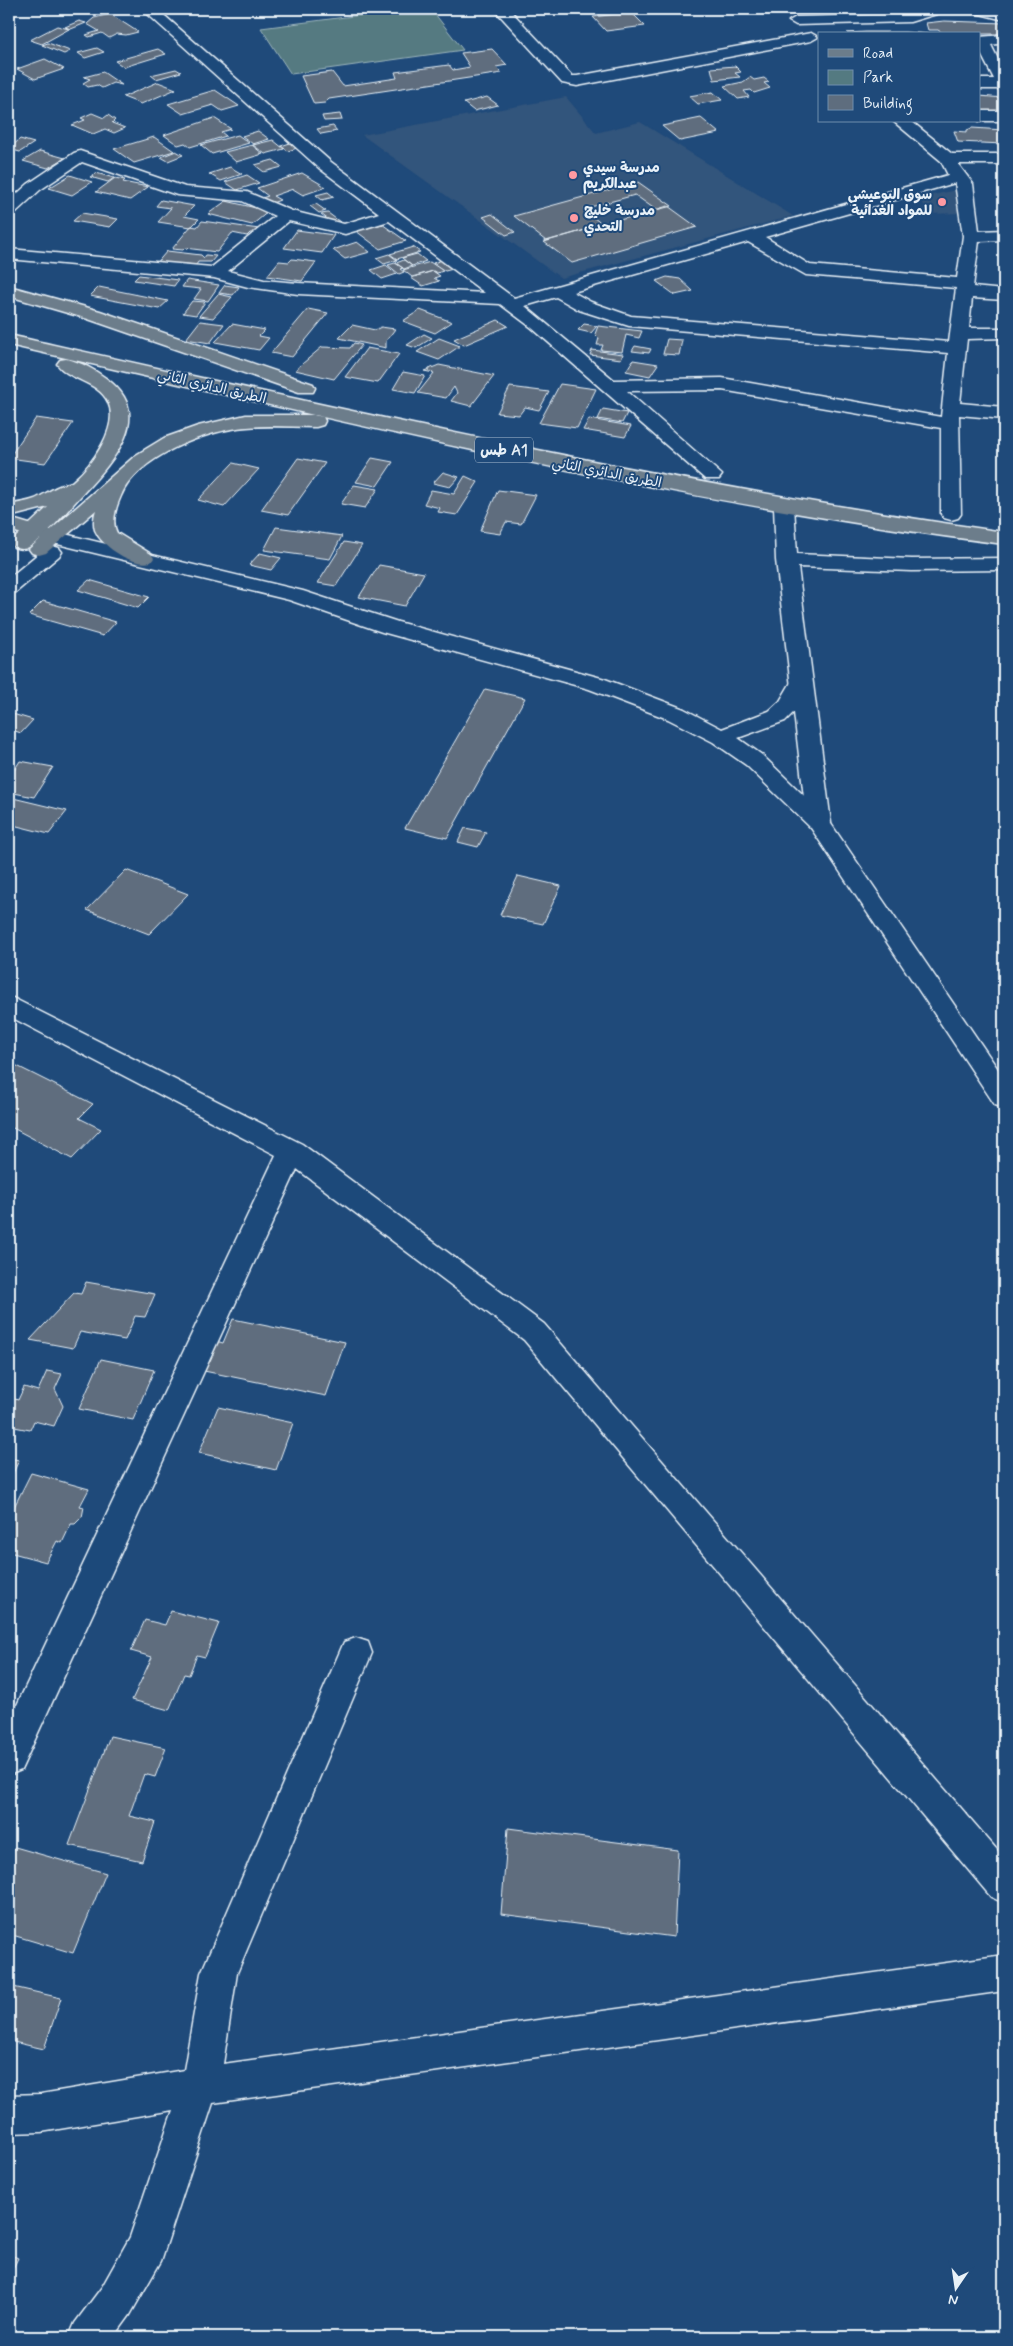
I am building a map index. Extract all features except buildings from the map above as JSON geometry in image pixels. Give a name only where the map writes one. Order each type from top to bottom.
[{"type":"main road","points":[[9,291],[94,315],[306,388]]},
{"type":"main road","points":[[10,335],[96,377],[112,391],[120,406],[121,422],[116,440],[34,542]]},
{"type":"main road","name":"الطريق الدائري الثاني","points":[[10,335],[325,392]]},
{"type":"main road","name":"الطريق الدائري الثاني","points":[[10,335],[434,435],[568,464],[784,506],[1003,535]]},
{"type":"main road","name":"الطريق الدائري الثاني","points":[[402,410],[712,475],[833,497],[951,514],[1003,535]]},
{"type":"main road","points":[[34,542],[117,482],[143,459],[171,442],[205,430],[246,421],[295,420],[333,422],[434,435]]},
{"type":"main road","points":[[9,511],[42,503],[60,495],[87,478]]},
{"type":"main road","points":[[117,482],[102,522],[105,534],[116,544],[144,558]]},
{"type":"main road","points":[[9,524],[34,542]]},
{"type":"street","points":[[139,9],[154,13],[325,165],[508,301],[610,386],[712,475]]},
{"type":"street","points":[[502,9],[567,80],[577,80],[815,41]]},
{"type":"street","points":[[782,9],[815,41]]},
{"type":"street","points":[[796,22],[910,18],[938,9]]},
{"type":"street","points":[[977,9],[1004,16]]},
{"type":"street","points":[[1004,39],[983,40],[984,53],[1004,84]]},
{"type":"street","points":[[980,84],[1004,84]]},
{"type":"street","points":[[980,116],[1004,116]]},
{"type":"street","points":[[902,122],[954,170],[965,184],[971,236],[950,416],[951,514]]},
{"type":"street","points":[[9,209],[34,187],[80,156],[183,192],[232,194],[247,198],[286,215],[345,229],[392,215]]},
{"type":"street","points":[[9,254],[216,273],[264,286],[508,301],[557,290],[752,237],[954,170],[1004,159]]},
{"type":"street","points":[[954,170],[1004,173]]},
{"type":"street","points":[[216,273],[286,215]]},
{"type":"street","points":[[971,236],[1004,236]]},
{"type":"street","points":[[752,237],[806,270],[964,288],[1004,295]]},
{"type":"street","points":[[557,290],[585,306],[629,321],[958,341],[1004,333]]},
{"type":"street","points":[[610,386],[730,385],[950,416],[1004,413]]},
{"type":"street","points":[[784,506],[786,560],[800,684],[812,748],[819,823]]},
{"type":"street","points":[[34,542],[144,558],[296,595],[390,627],[597,684],[676,714],[721,737],[754,760],[819,823],[1004,1098]]},
{"type":"street","points":[[9,588],[34,542]]},
{"type":"street","points":[[34,542],[284,610],[390,627]]},
{"type":"street","points":[[786,560],[912,564],[1004,564]]},
{"type":"street","points":[[721,737],[777,716],[788,705],[800,684]]},
{"type":"street","points":[[9,1005],[292,1151],[534,1332],[1004,1885]]},
{"type":"street","points":[[9,1759],[292,1151]]},
{"type":"street","points":[[89,2337],[116,2301],[147,2247],[200,2086],[219,1973],[356,1653]]},
{"type":"street","points":[[9,2114],[41,2113],[200,2086],[1004,1973]]},
{"type":"shaded area","name":"مدرسة سيدي عبدالكريم","points":[[566,97],[596,133],[640,122],[793,216],[561,278],[362,135]]},
{"type":"shaded area","name":"سوق البوعيشي للمواد الغدائية","points":[[956,190],[965,213],[923,214],[924,205],[919,198]]},
{"type":"green space","points":[[407,9],[431,9],[463,50],[291,74],[261,28]]},
{"type":"place","name":"مدرسة سيدي عبدالكريم","points":[[573,175]]},
{"type":"place","name":"سوق البوعيشي للمواد الغدائية","points":[[942,202]]},
{"type":"place","name":"مدرسة خليج التحدي","points":[[574,218]]}]
